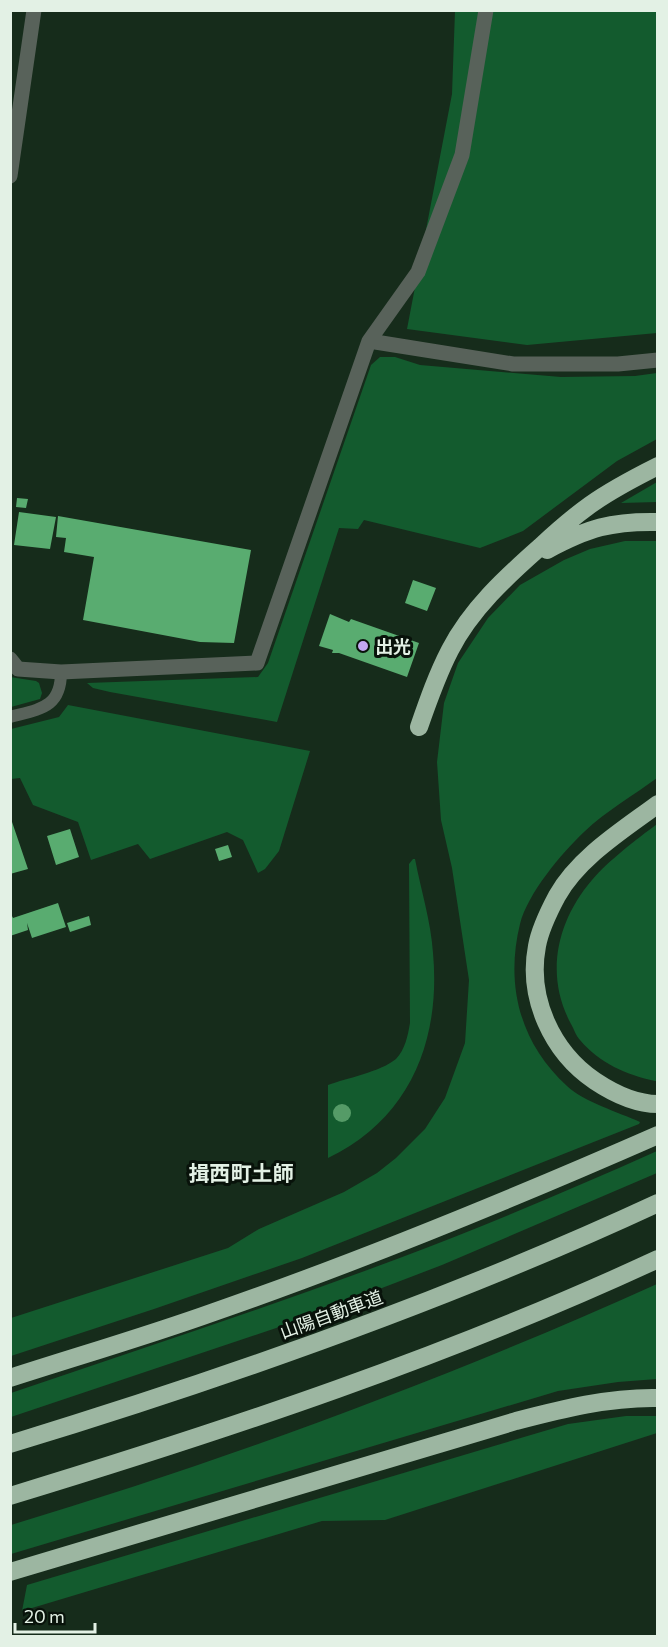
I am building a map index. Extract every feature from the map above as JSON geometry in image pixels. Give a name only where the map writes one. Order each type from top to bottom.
[{"type":"highway","points":[[419,727],[450,649],[466,623],[510,573],[590,505],[657,466]]},
{"type":"highway","points":[[510,573],[569,538],[600,526],[627,522],[657,522]]},
{"type":"highway","points":[[657,804],[579,867],[558,894],[537,946],[535,976],[539,1005],[550,1032],[565,1056],[584,1074],[605,1088],[628,1099],[657,1104]]},
{"type":"highway","points":[[10,1378],[213,1312],[342,1266],[543,1185],[657,1135]]},
{"type":"highway","name":"山陽自動車道","points":[[10,1444],[109,1414],[376,1321],[595,1232],[657,1203]]},
{"type":"highway","points":[[10,1496],[114,1465],[392,1371],[657,1259]]},
{"type":"highway","points":[[10,1572],[516,1421],[561,1409],[605,1401],[657,1398]]},
{"type":"street","points":[[10,176],[34,10]]},
{"type":"street","points":[[10,659],[18,669],[61,672],[257,663],[369,341],[418,272],[462,155],[486,10]]},
{"type":"street","points":[[369,341],[513,364],[618,364],[657,360]]},
{"type":"lane","points":[[10,717],[47,707],[61,688],[61,672]]},
{"type":"green space","points":[[455,11],[657,11],[657,333],[527,345],[407,329],[452,94]]},
{"type":"green space","points":[[380,357],[395,357],[420,365],[561,377],[635,376],[657,373],[657,439],[617,461],[523,531],[480,548],[364,520],[358,529],[339,528],[277,722],[110,692],[93,688],[87,683],[258,677],[268,663],[371,365]]},
{"type":"green space","points":[[657,482],[657,502],[621,503]]},
{"type":"green space","points":[[625,541],[657,541],[657,778],[593,824],[565,851],[546,875],[524,912],[520,924],[514,969],[520,1012],[538,1051],[551,1069],[567,1086],[582,1097],[640,1122],[639,1124],[302,1258],[11,1356],[11,1318],[228,1248],[259,1229],[344,1192],[377,1173],[425,1129],[445,1098],[465,1043],[469,980],[452,868],[441,820],[437,762],[444,703],[458,663],[488,618],[520,585],[564,560],[590,549]]},
{"type":"green space","points":[[10,677],[39,683],[42,693],[40,699],[11,707]]},
{"type":"green space","points":[[68,705],[310,751],[279,851],[265,869],[258,873],[243,840],[227,832],[150,859],[138,844],[91,860],[78,822],[33,805],[20,778],[11,779],[11,729],[59,717]]},
{"type":"green space","points":[[657,824],[658,1081],[655,1081],[614,1067],[580,1040],[563,1006],[558,987],[557,968],[558,950],[563,931],[580,896],[606,865]]},
{"type":"green space","points":[[415,859],[426,906],[433,953],[432,1016],[425,1046],[414,1074],[399,1099],[380,1122],[356,1142],[328,1158],[328,1085],[389,1064],[399,1055],[407,1037],[410,1023],[409,864]]},
{"type":"green space","points":[[657,1151],[657,1173],[442,1265],[288,1324],[11,1417],[11,1393],[253,1311],[397,1259],[528,1207]]},
{"type":"green space","points":[[657,1284],[657,1379],[558,1391],[11,1554],[11,1525],[175,1473],[338,1415],[499,1352]]},
{"type":"green space","points":[[626,1416],[657,1416],[657,1433],[385,1520],[322,1521],[22,1611],[27,1585],[568,1424]]},
{"type":"building","points":[[17,498],[28,499],[26,508],[16,507]]},
{"type":"building","points":[[19,512],[56,517],[50,549],[14,545]]},
{"type":"building","points":[[58,516],[251,550],[234,643],[200,642],[83,620],[94,557],[64,552],[66,538],[56,537]]},
{"type":"building","points":[[413,580],[436,588],[427,611],[405,603]]},
{"type":"building","points":[[330,614],[419,643],[407,677],[339,653],[332,653],[333,650],[319,646]]},
{"type":"building","points":[[10,816],[28,869],[10,874]]},
{"type":"building","points":[[70,829],[79,857],[56,865],[47,836]]},
{"type":"building","points":[[228,845],[232,857],[219,861],[215,849]]},
{"type":"building","points":[[58,903],[66,927],[32,938],[27,923],[28,930],[10,936],[10,912],[13,918]]},
{"type":"building","points":[[89,916],[91,925],[70,932],[67,923]]},
{"type":"place","name":"出光","points":[[363,646]]},
{"type":"district","name":"揖西町土師","points":[[241,1172]]}]
